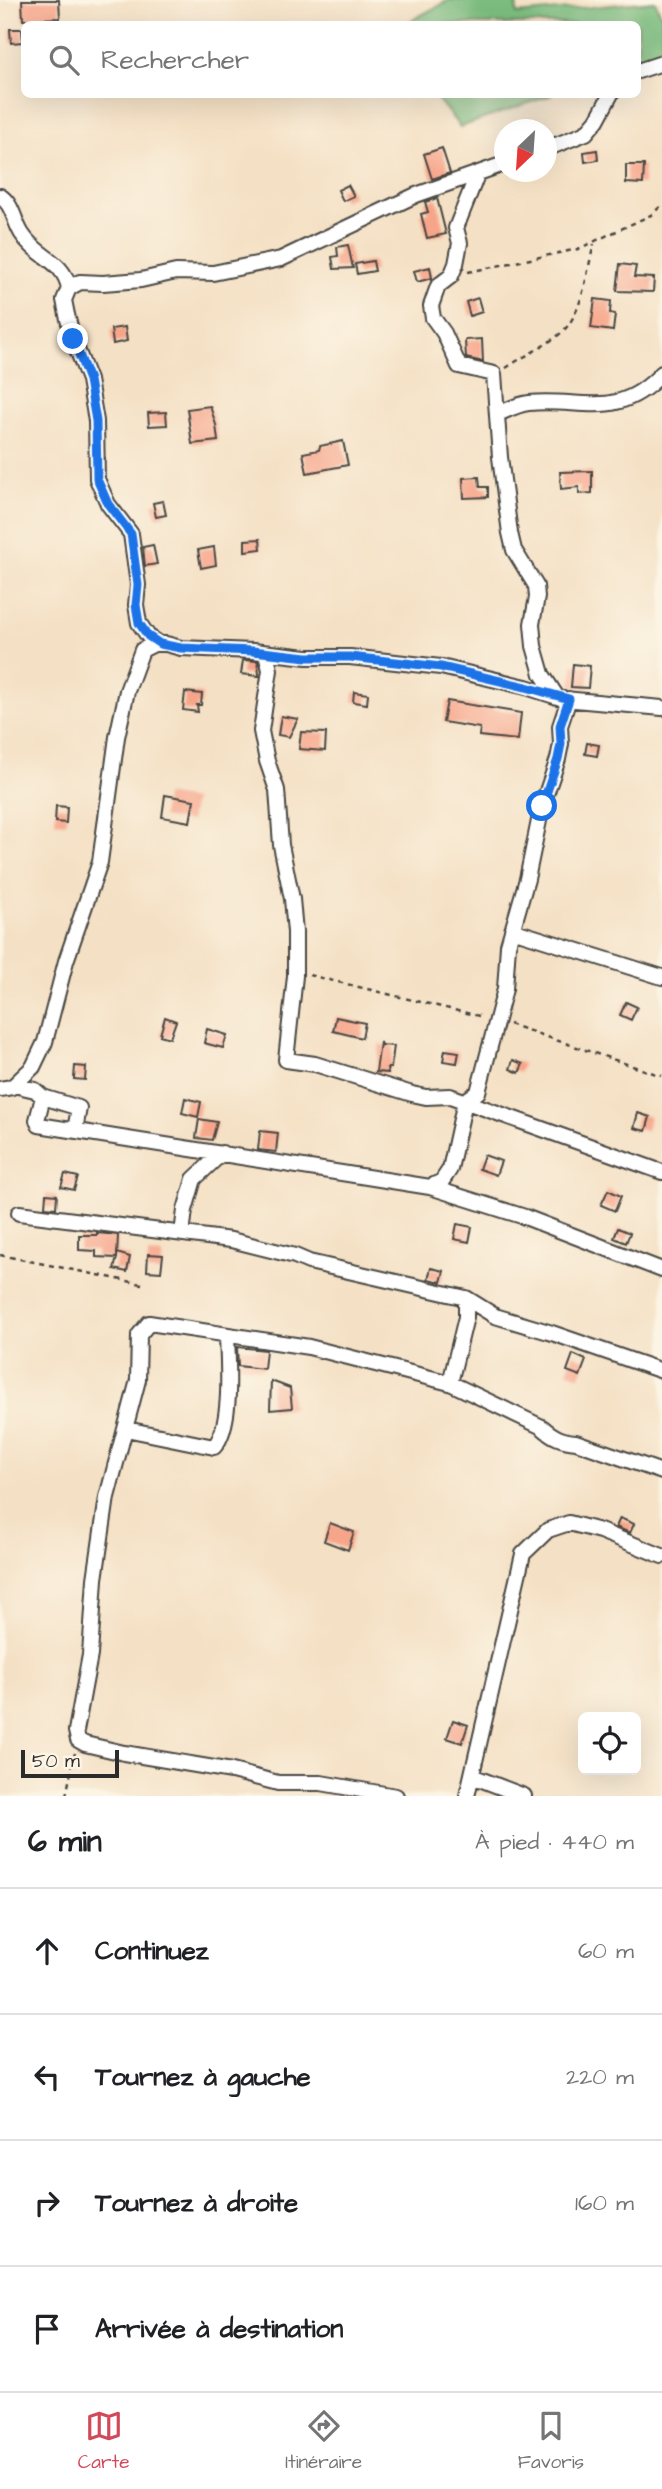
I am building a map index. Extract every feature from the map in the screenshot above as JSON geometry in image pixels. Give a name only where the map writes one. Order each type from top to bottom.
[{"type":"street","points":[[641,70],[662,63]]},
{"type":"street","points":[[557,145],[586,133],[597,120],[609,98]]},
{"type":"street","points":[[160,644],[148,636],[139,623],[136,605],[138,585],[131,534],[108,504],[97,479],[96,421],[89,380],[67,315],[64,300],[69,288],[80,282],[103,283],[176,272],[213,273],[281,258],[416,195],[494,168]]},
{"type":"street","points":[[477,174],[456,228],[460,243],[451,276],[438,286],[431,306],[433,318],[444,333],[459,366],[494,374],[512,542],[536,586],[537,597],[532,624],[534,646],[542,674],[563,698],[558,759],[542,806],[527,879],[508,945],[505,989],[478,1092],[484,1108]]},
{"type":"street","points":[[0,196],[6,200],[23,236],[38,252],[64,271],[69,288]]},
{"type":"street","points":[[498,414],[527,403],[606,405],[634,397],[662,373]]},
{"type":"street","points":[[7,1087],[33,1067],[45,1042],[66,961],[100,862],[117,737],[127,691],[142,650],[160,644],[181,648],[307,657],[350,657],[441,667],[563,698],[662,708]]},
{"type":"street","points":[[266,653],[270,670],[261,732],[277,790],[281,845],[292,899],[295,971],[286,1060],[315,1064],[412,1094],[426,1097],[450,1096],[662,1171]]},
{"type":"street","points":[[512,930],[662,977]]},
{"type":"street","points":[[7,1087],[35,1090],[43,1097],[79,1108],[75,1130]]},
{"type":"street","points":[[430,1187],[442,1181],[450,1169],[465,1101],[478,1092]]},
{"type":"street","points":[[43,1097],[37,1120],[39,1125],[430,1187],[525,1217],[662,1270]]},
{"type":"street","points":[[182,1234],[185,1210],[194,1179],[222,1153]]},
{"type":"street","points":[[19,1213],[231,1240],[309,1262],[466,1298],[495,1316],[662,1371]]},
{"type":"street","points":[[450,1384],[466,1317],[466,1298]]},
{"type":"street","points":[[396,1796],[321,1783],[278,1783],[232,1771],[124,1753],[78,1740],[76,1731],[90,1655],[95,1579],[102,1527],[107,1497],[138,1380],[139,1335],[149,1323],[309,1347],[450,1384],[542,1427],[551,1436],[662,1472]]},
{"type":"street","points":[[126,1429],[214,1447],[221,1439],[229,1389],[227,1336]]},
{"type":"street","points":[[467,1796],[523,1553],[548,1530],[569,1523],[600,1531],[662,1556]]},
{"type":"street","points":[[472,1776],[524,1796]]},
{"type":"path","points":[[451,276],[526,258],[556,254],[594,243],[651,215],[662,205]]},
{"type":"path","points":[[494,374],[547,343],[566,328],[576,310],[594,243]]},
{"type":"path","points":[[295,971],[496,1020],[662,1076]]},
{"type":"path","points":[[0,1255],[147,1285]]},
{"type":"path","points":[[65,1796],[78,1740]]},
{"type":"green space","points":[[449,0],[516,0],[517,14],[655,1],[662,17],[662,56],[641,64],[641,21],[410,21]]},
{"type":"green space","points":[[436,98],[543,98],[460,127]]},
{"type":"building","points":[[22,0],[59,0],[60,18],[23,20]]},
{"type":"building","points":[[10,29],[21,29],[21,42],[11,43]]},
{"type":"building","points":[[442,148],[450,173],[432,179],[424,154]]},
{"type":"building","points":[[597,150],[598,160],[585,162],[584,152]]},
{"type":"building","points":[[626,165],[644,165],[643,184],[626,183]]},
{"type":"building","points":[[348,185],[354,196],[343,201],[338,190]]},
{"type":"building","points":[[437,198],[446,234],[427,238],[421,214],[428,212],[425,202]]},
{"type":"building","points":[[348,245],[353,268],[334,269],[332,257],[338,256],[337,247]]},
{"type":"building","points":[[373,261],[375,271],[357,274],[355,264]]},
{"type":"building","points":[[620,264],[636,266],[634,277],[654,278],[653,292],[617,291]]},
{"type":"building","points":[[430,267],[432,278],[417,282],[414,271]]},
{"type":"building","points":[[478,298],[482,312],[470,316],[466,302]]},
{"type":"building","points":[[595,299],[611,301],[610,313],[615,314],[613,331],[591,328]]},
{"type":"building","points":[[125,327],[127,341],[113,344],[111,329]]},
{"type":"building","points":[[482,339],[483,362],[466,358],[465,340]]},
{"type":"building","points":[[210,406],[218,441],[192,444],[187,409]]},
{"type":"building","points":[[166,412],[167,425],[149,426],[148,413]]},
{"type":"building","points":[[343,441],[348,465],[307,473],[303,453]]},
{"type":"building","points":[[592,471],[592,493],[579,494],[579,487],[561,489],[560,472]]},
{"type":"building","points":[[479,477],[480,487],[488,487],[488,497],[464,498],[463,478]]},
{"type":"building","points":[[163,501],[166,515],[156,517],[153,503]]},
{"type":"building","points":[[260,539],[261,549],[245,551],[245,540]]},
{"type":"building","points":[[153,545],[157,564],[145,566],[143,547]]},
{"type":"building","points":[[214,547],[216,565],[201,568],[198,550]]},
{"type":"building","points":[[243,660],[258,661],[259,676],[241,674]]},
{"type":"building","points":[[573,664],[590,666],[588,688],[571,687]]},
{"type":"building","points":[[185,692],[202,694],[201,705],[197,705],[198,712],[183,710]]},
{"type":"building","points":[[354,692],[368,694],[367,704],[353,702]]},
{"type":"building","points":[[447,701],[521,713],[518,740],[479,736],[480,728],[443,722]]},
{"type":"building","points":[[281,716],[298,719],[289,737],[278,735]]},
{"type":"building","points":[[301,732],[326,733],[325,751],[299,749]]},
{"type":"building","points":[[587,743],[599,745],[597,756],[585,754]]},
{"type":"building","points":[[165,795],[194,800],[190,822],[162,817]]},
{"type":"building","points":[[56,806],[67,807],[66,823],[55,822]]},
{"type":"building","points":[[626,1002],[637,1007],[631,1020],[620,1015]]},
{"type":"building","points":[[165,1017],[176,1021],[170,1038],[160,1035]]},
{"type":"building","points":[[336,1017],[365,1023],[362,1038],[333,1031]]},
{"type":"building","points":[[207,1029],[227,1035],[223,1048],[204,1043]]},
{"type":"building","points":[[380,1042],[381,1045],[394,1046],[388,1073],[376,1072]]},
{"type":"building","points":[[445,1050],[459,1052],[457,1063],[443,1061]]},
{"type":"building","points":[[513,1060],[523,1064],[519,1073],[510,1069]]},
{"type":"building","points":[[75,1066],[86,1067],[85,1080],[74,1079]]},
{"type":"building","points":[[185,1098],[201,1102],[198,1117],[182,1113]]},
{"type":"building","points":[[638,1113],[650,1117],[646,1131],[634,1128]]},
{"type":"building","points":[[199,1119],[217,1122],[212,1140],[196,1138]]},
{"type":"building","points":[[260,1131],[278,1133],[276,1152],[258,1150]]},
{"type":"building","points":[[484,1155],[501,1161],[496,1175],[479,1169]]},
{"type":"building","points":[[65,1174],[78,1177],[74,1190],[61,1187]]},
{"type":"building","points":[[608,1190],[621,1196],[615,1211],[601,1205]]},
{"type":"building","points":[[46,1194],[57,1195],[56,1208],[45,1207]]},
{"type":"building","points":[[457,1224],[472,1227],[469,1242],[454,1239]]},
{"type":"building","points":[[618,1228],[630,1233],[626,1243],[614,1238]]},
{"type":"building","points":[[79,1235],[118,1235],[117,1253],[130,1257],[127,1272],[114,1269],[117,1258],[96,1257],[96,1251],[79,1250]]},
{"type":"building","points":[[148,1254],[163,1255],[161,1272],[147,1271]]},
{"type":"building","points":[[431,1268],[444,1271],[441,1282],[428,1279]]},
{"type":"building","points":[[237,1347],[266,1350],[264,1369],[238,1366]]},
{"type":"building","points":[[573,1354],[586,1360],[580,1376],[567,1371]]},
{"type":"building","points":[[271,1381],[290,1388],[292,1408],[270,1410]]},
{"type":"building","points":[[620,1518],[634,1524],[630,1533],[616,1527]]},
{"type":"building","points":[[330,1523],[354,1532],[348,1550],[324,1541]]},
{"type":"building","points":[[453,1720],[468,1725],[462,1743],[447,1738]]},
{"type":"route","points":[[73,339],[89,380],[96,421],[97,479],[108,504],[131,534],[138,585],[136,605],[139,623],[148,636],[160,644],[181,648],[253,651],[307,657],[350,657],[393,664],[441,667],[569,699],[560,726],[558,759],[542,806]]}]
